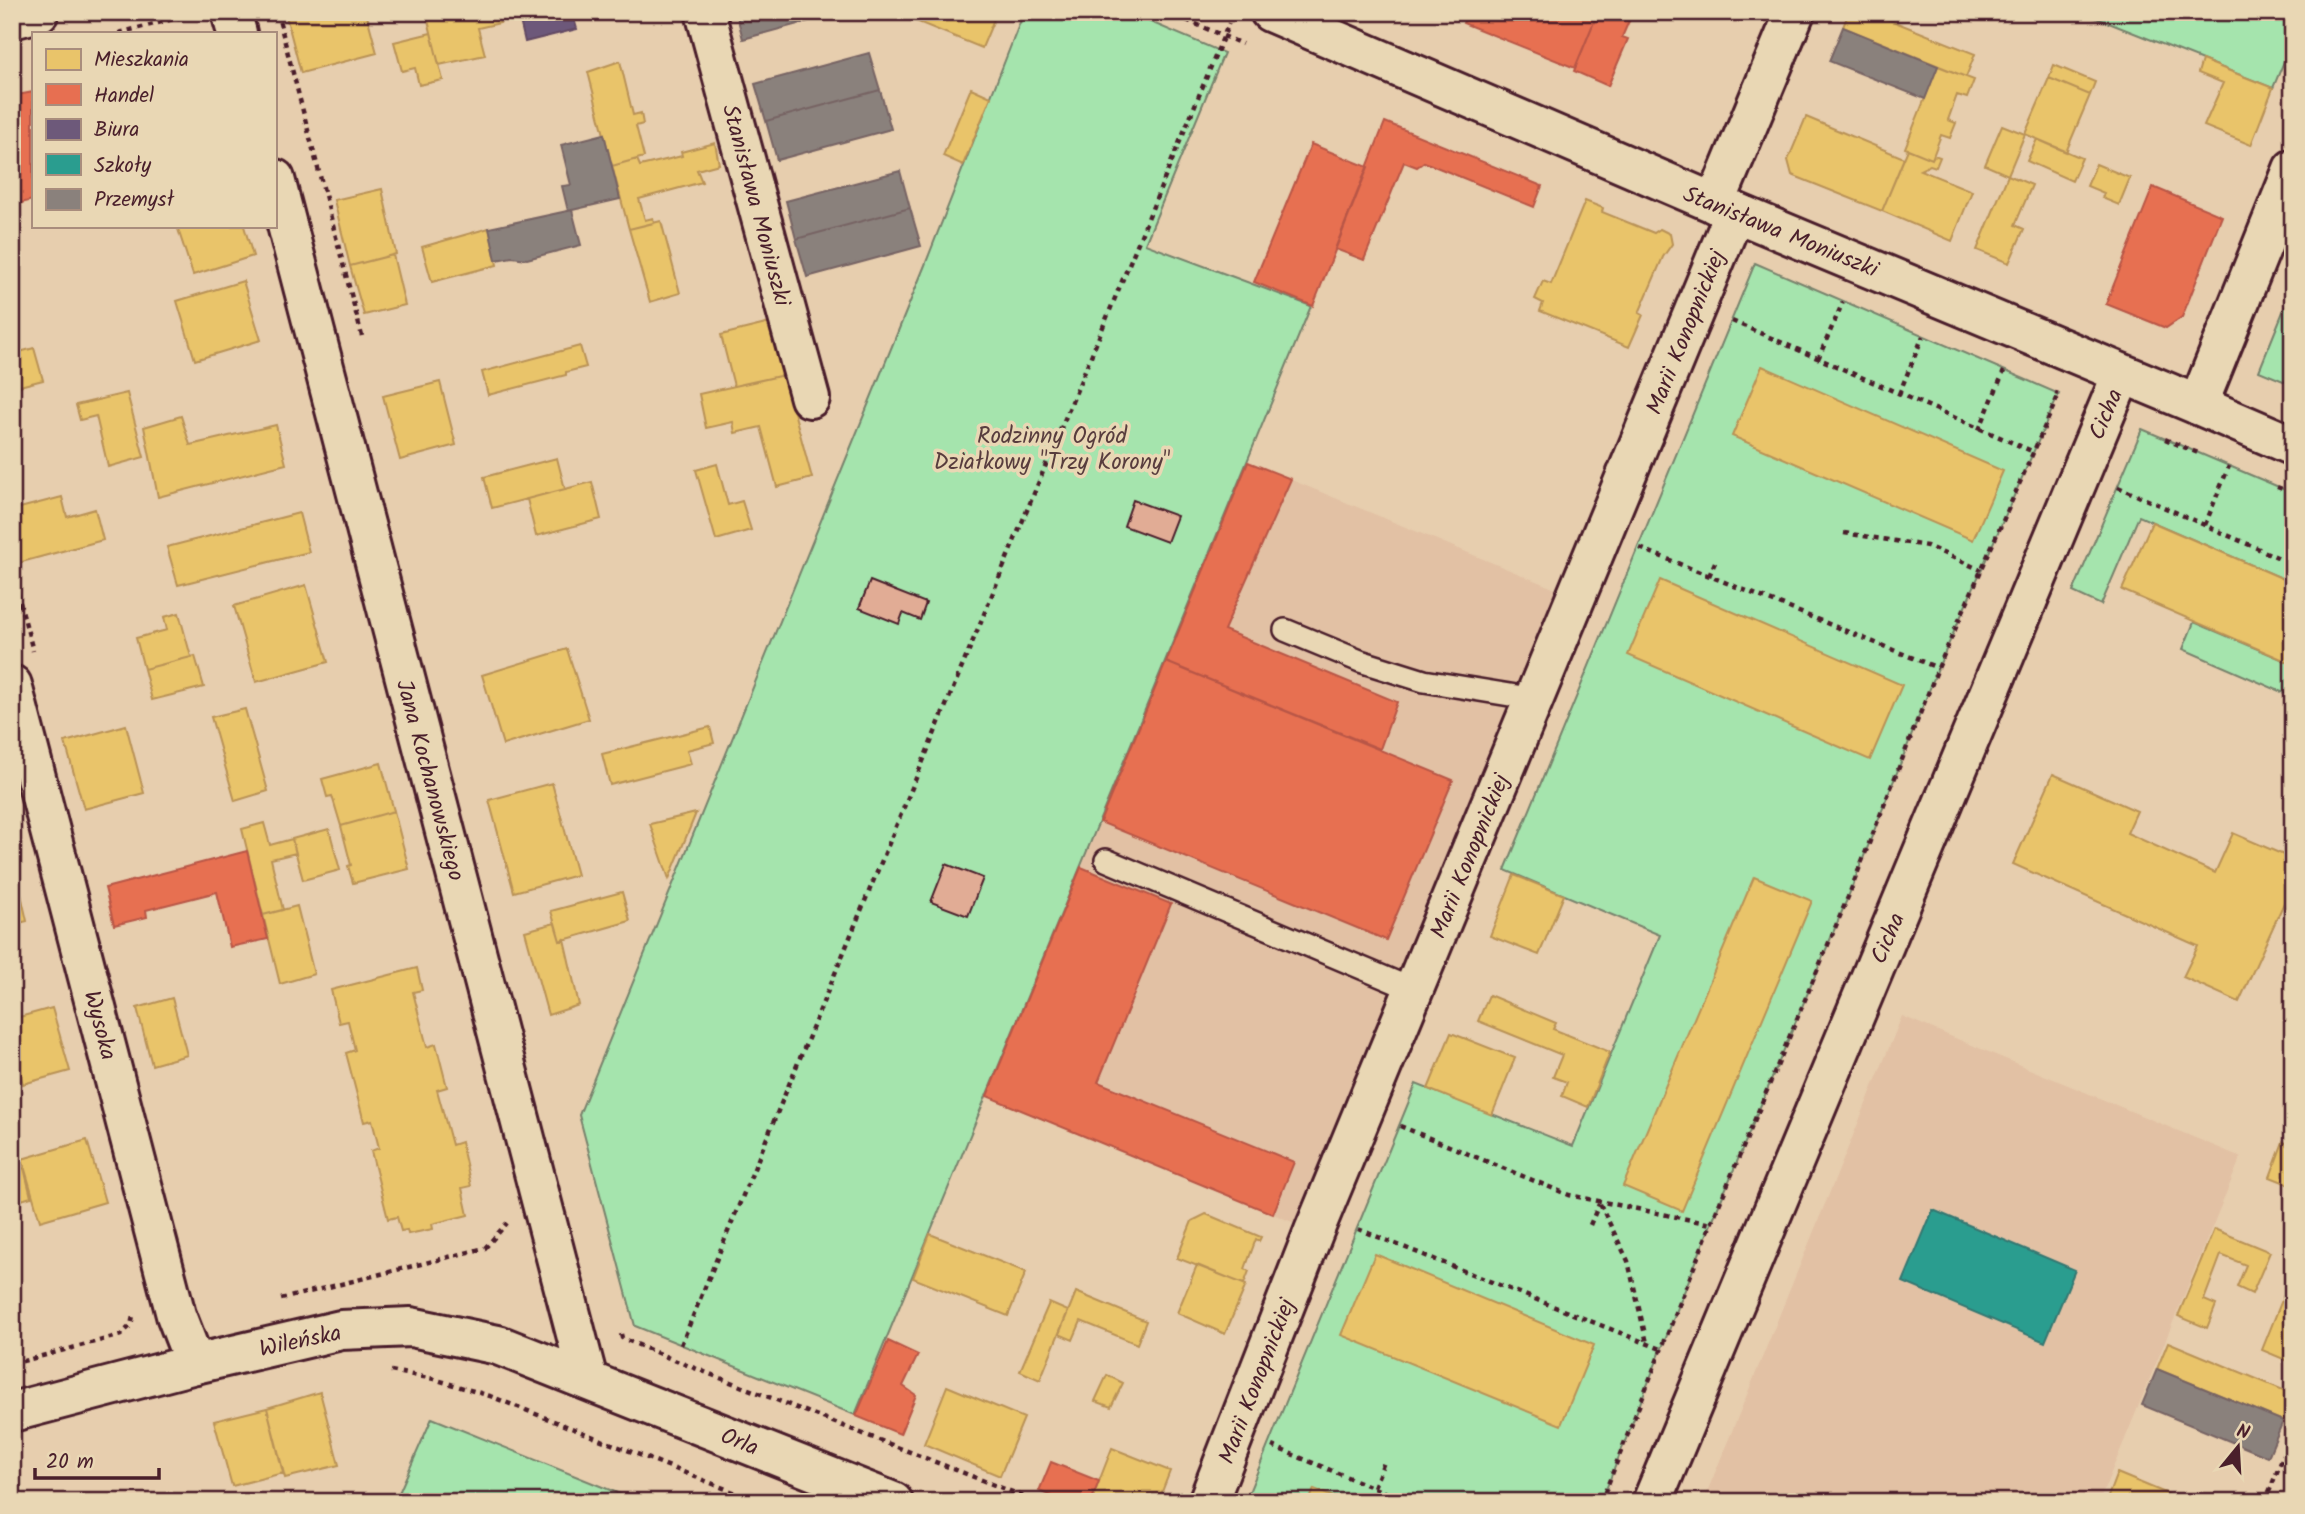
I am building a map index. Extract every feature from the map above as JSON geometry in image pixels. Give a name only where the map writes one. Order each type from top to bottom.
[{"type":"street","points":[[12,19],[39,12]]},
{"type":"street","points":[[231,12],[237,32]]},
{"type":"street","name":"Stanisława Moniuszki","points":[[705,12],[810,398]]},
{"type":"street","name":"Stanisława Moniuszki","points":[[1270,12],[1725,208],[2293,446]]},
{"type":"street","name":"Marii Konopnickiej","points":[[1208,1502],[1314,1231],[1534,699],[1725,208],[1795,12]]},
{"type":"street","points":[[2198,405],[2293,169]]},
{"type":"street","name":"Jana Kochanowskiego","points":[[276,183],[588,1380]]},
{"type":"street","name":"Cicha","points":[[1652,1502],[2122,374]]},
{"type":"street","name":"Wysoka","points":[[12,685],[176,1315],[195,1364]]},
{"type":"street","name":"Wileńska","points":[[12,1412],[195,1364],[341,1330],[411,1327],[498,1345],[588,1380]]},
{"type":"street","name":"Orla","points":[[588,1380],[893,1502]]},
{"type":"lane","points":[[1285,630],[1360,661],[1424,681],[1534,699]]},
{"type":"lane","points":[[1106,860],[1414,990]]},
{"type":"path","points":[[277,12],[365,351]]},
{"type":"path","points":[[681,1345],[1234,12]]},
{"type":"path","points":[[123,32],[197,13]]},
{"type":"path","points":[[1818,359],[1843,302]]},
{"type":"path","points":[[1732,321],[2034,452]]},
{"type":"path","points":[[1899,394],[1923,336]]},
{"type":"path","points":[[1979,430],[2004,371]]},
{"type":"path","points":[[1601,1502],[1711,1224],[1848,897],[1938,668],[2059,394]]},
{"type":"path","points":[[2205,525],[2229,466]]},
{"type":"path","points":[[2107,483],[2293,564]]},
{"type":"path","points":[[1844,533],[1927,546],[1981,570]]},
{"type":"path","points":[[1639,547],[1938,668]]},
{"type":"path","points":[[1709,576],[1716,560]]},
{"type":"path","points":[[1399,1125],[1569,1195],[1711,1224]]},
{"type":"path","points":[[1590,1226],[1599,1203]]},
{"type":"path","points":[[1599,1203],[1628,1261],[1647,1343]]},
{"type":"path","points":[[269,1302],[485,1248],[509,1221]]},
{"type":"path","points":[[1358,1229],[1661,1349]]},
{"type":"path","points":[[12,1364],[121,1335],[131,1325],[134,1307]]},
{"type":"path","points":[[619,1325],[622,1338],[633,1343],[1038,1502]]},
{"type":"path","points":[[383,1369],[434,1379],[490,1396],[759,1502]]},
{"type":"path","points":[[2265,1502],[2293,1432]]},
{"type":"path","points":[[1270,1445],[1408,1502]]},
{"type":"path","points":[[1374,1487],[1384,1462]]},
{"type":"path","points":[[611,1502],[614,1492]]},
{"type":"path","points":[[1456,1502],[1459,1493]]},
{"type":"shaded area","points":[[1248,462],[1575,597],[1314,1231],[987,1096]]},
{"type":"shaded area","points":[[1902,1016],[2241,1157],[2099,1502],[1703,1502]]},
{"type":"green space","name":"Rodzinny Ogród Działkowy \"Trzy Korony\"","points":[[1024,12],[1127,12],[1224,53],[1145,244],[1311,306],[855,1415],[635,1326],[579,1115],[925,265]]},
{"type":"green space","points":[[2081,12],[2293,12],[2293,40],[2273,88]]},
{"type":"green space","points":[[1755,263],[2059,394],[1938,668],[1848,897],[1711,1224],[1601,1502],[1245,1502],[1416,1084],[1573,1146],[1660,935],[1505,870]]},
{"type":"green space","points":[[2293,287],[2293,385],[2259,371]]},
{"type":"green space","points":[[2142,429],[2293,493],[2293,583],[2139,516],[2101,605],[2073,592]]},
{"type":"green space","points":[[2194,622],[2293,664],[2293,697],[2183,649]]},
{"type":"green space","points":[[432,1418],[615,1492],[639,1502],[395,1502]]},
{"type":"building: Mieszkania","points":[[285,12],[366,12],[377,53],[301,73]]},
{"type":"building: Mieszkania","points":[[426,12],[497,12],[500,23],[478,28],[485,55],[439,65]]},
{"type":"building: Mieszkania","points":[[902,12],[997,12],[982,48],[901,15]]},
{"type":"building: Mieszkania","points":[[1849,12],[1870,12],[1975,54],[1966,77],[1843,27]]},
{"type":"building: Mieszkania","points":[[431,33],[443,80],[419,85],[415,68],[402,71],[394,42]]},
{"type":"building: Mieszkania","points":[[2202,60],[2273,88],[2251,145],[2204,126],[2223,83],[2198,73]]},
{"type":"building: Mieszkania","points":[[620,61],[633,115],[641,113],[643,124],[636,126],[644,157],[612,166],[588,72]]},
{"type":"building: Mieszkania","points":[[2054,65],[2095,82],[2090,95],[2049,78]]},
{"type":"building: Mieszkania","points":[[1938,66],[1974,80],[1967,98],[1957,95],[1948,120],[1956,123],[1950,138],[1941,135],[1932,159],[1905,148]]},
{"type":"building: Mieszkania","points":[[2049,78],[2090,95],[2066,152],[2025,134]]},
{"type":"building: Mieszkania","points":[[971,88],[991,97],[963,165],[943,156]]},
{"type":"building: Mieszkania","points":[[1806,117],[1904,158],[1882,211],[1792,175],[1788,160]]},
{"type":"building: Mieszkania","points":[[2002,125],[2025,134],[2008,175],[1985,165]]},
{"type":"building: Mieszkania","points":[[2037,139],[2082,158],[2072,181],[2027,161]]},
{"type":"building: Mieszkania","points":[[715,143],[719,164],[697,170],[702,182],[639,199],[645,220],[653,218],[654,223],[629,229],[612,166],[637,159],[640,166],[682,156],[681,152]]},
{"type":"building: Mieszkania","points":[[1908,149],[1932,159],[1934,155],[1940,157],[1936,167],[1930,165],[1920,170],[1972,191],[1952,241],[1882,211]]},
{"type":"building: Mieszkania","points":[[2096,164],[2130,178],[2119,205],[2102,198],[2104,193],[2087,186]]},
{"type":"building: Mieszkania","points":[[2008,175],[2032,185],[2015,225],[2024,229],[2009,263],[1977,250]]},
{"type":"building: Mieszkania","points":[[382,189],[396,254],[350,266],[334,200]]},
{"type":"building: Mieszkania","points":[[1585,201],[1603,208],[1602,212],[1654,233],[1660,229],[1670,234],[1672,244],[1663,257],[1639,313],[1643,315],[1629,347],[1540,311],[1543,303],[1535,299],[1543,281],[1551,284]]},
{"type":"building: Mieszkania","points":[[661,221],[680,293],[650,302],[629,229]]},
{"type":"building: Mieszkania","points":[[178,228],[245,228],[253,256],[193,275]]},
{"type":"building: Mieszkania","points":[[489,228],[497,265],[432,282],[422,247]]},
{"type":"building: Mieszkania","points":[[393,255],[405,305],[364,315],[350,266]]},
{"type":"building: Mieszkania","points":[[243,281],[261,340],[195,360],[177,301]]},
{"type":"building: Mieszkania","points":[[770,323],[784,375],[734,386],[721,335]]},
{"type":"building: Mieszkania","points":[[580,346],[586,367],[566,372],[566,375],[488,395],[482,372]]},
{"type":"building: Mieszkania","points":[[34,348],[43,380],[12,388],[12,354]]},
{"type":"building: Mieszkania","points":[[1762,366],[2003,471],[1973,540],[1732,436]]},
{"type":"building: Mieszkania","points":[[784,375],[812,478],[777,487],[761,427],[735,433],[733,422],[706,428],[699,394]]},
{"type":"building: Mieszkania","points":[[440,382],[456,445],[400,460],[383,396]]},
{"type":"building: Mieszkania","points":[[127,393],[144,457],[108,467],[96,416],[80,420],[76,405]]},
{"type":"building: Mieszkania","points":[[181,416],[190,445],[276,425],[286,464],[158,497],[144,427]]},
{"type":"building: Mieszkania","points":[[557,458],[565,489],[492,508],[484,477]]},
{"type":"building: Mieszkania","points":[[717,464],[728,505],[742,501],[751,530],[716,540],[696,470]]},
{"type":"building: Mieszkania","points":[[592,482],[601,519],[536,536],[527,499]]},
{"type":"building: Mieszkania","points":[[62,497],[67,517],[95,509],[103,540],[18,563],[12,540],[12,510]]},
{"type":"building: Mieszkania","points":[[299,513],[309,552],[178,585],[167,547]]},
{"type":"building: Mieszkania","points":[[2152,522],[2293,583],[2293,664],[2122,590]]},
{"type":"building: Mieszkania","points":[[1660,580],[1902,685],[1870,760],[1628,655]]},
{"type":"building: Mieszkania","points":[[306,585],[328,662],[256,682],[234,606]]},
{"type":"building: Mieszkania","points":[[179,613],[191,657],[144,669],[136,638],[167,630],[164,617]]},
{"type":"building: Mieszkania","points":[[567,649],[589,719],[503,745],[482,675]]},
{"type":"building: Mieszkania","points":[[195,656],[204,687],[152,700],[144,669]]},
{"type":"building: Mieszkania","points":[[245,709],[268,791],[235,801],[211,717]]},
{"type":"building: Mieszkania","points":[[126,725],[144,793],[84,809],[65,742]]},
{"type":"building: Mieszkania","points":[[710,727],[714,743],[687,750],[691,764],[610,785],[602,754]]},
{"type":"building: Mieszkania","points":[[381,763],[394,811],[341,826],[332,796],[327,797],[322,779]]},
{"type":"building: Mieszkania","points":[[2053,774],[2137,811],[2127,833],[2215,873],[2233,833],[2293,859],[2293,883],[2239,1002],[2183,977],[2198,946],[2013,864]]},
{"type":"building: Mieszkania","points":[[552,783],[577,875],[514,892],[489,800]]},
{"type":"building: Mieszkania","points":[[394,811],[409,869],[353,883],[341,826]]},
{"type":"building: Mieszkania","points":[[696,813],[669,879],[650,824]]},
{"type":"building: Mieszkania","points":[[264,823],[270,845],[292,839],[296,853],[271,859],[283,910],[263,915],[242,829]]},
{"type":"building: Mieszkania","points":[[329,829],[340,870],[303,880],[292,839]]},
{"type":"building: Mieszkania","points":[[1514,875],[1564,895],[1539,955],[1490,936]]},
{"type":"building: Mieszkania","points":[[1754,877],[1812,901],[1682,1211],[1623,1186]]},
{"type":"building: Mieszkania","points":[[20,890],[27,921],[12,925],[12,892]]},
{"type":"building: Mieszkania","points":[[622,892],[630,921],[560,941],[551,911]]},
{"type":"building: Mieszkania","points":[[297,906],[314,974],[280,984],[263,915]]},
{"type":"building: Mieszkania","points":[[555,923],[560,941],[564,939],[579,1005],[548,1015],[525,931]]},
{"type":"building: Mieszkania","points":[[417,968],[422,990],[413,992],[427,1047],[436,1044],[447,1087],[437,1090],[452,1145],[461,1142],[471,1186],[462,1188],[468,1215],[432,1224],[433,1229],[408,1234],[407,1230],[401,1231],[397,1217],[388,1219],[371,1151],[379,1148],[372,1120],[364,1122],[346,1053],[355,1050],[348,1021],[339,1023],[331,990]]},
{"type":"building: Mieszkania","points":[[1489,995],[1556,1023],[1553,1029],[1610,1052],[1588,1107],[1562,1096],[1567,1082],[1553,1077],[1562,1055],[1478,1021]]},
{"type":"building: Mieszkania","points":[[172,998],[187,1055],[152,1065],[137,1008]]},
{"type":"building: Mieszkania","points":[[52,1008],[70,1071],[23,1084],[12,1045],[12,1019]]},
{"type":"building: Mieszkania","points":[[1451,1033],[1515,1058],[1492,1115],[1428,1089]]},
{"type":"building: Mieszkania","points":[[87,1140],[105,1202],[40,1221],[22,1159]]},
{"type":"building: Mieszkania","points":[[2283,1142],[2293,1145],[2293,1186],[2270,1177]]},
{"type":"building: Mieszkania","points":[[24,1168],[31,1197],[12,1203],[12,1171]]},
{"type":"building: Mieszkania","points":[[1206,1214],[1261,1237],[1259,1241],[1256,1239],[1245,1269],[1249,1271],[1244,1284],[1177,1258],[1192,1221]]},
{"type":"building: Mieszkania","points":[[2214,1229],[2270,1252],[2252,1294],[2237,1287],[2246,1265],[2221,1255],[2204,1300],[2216,1305],[2207,1328],[2178,1316]]},
{"type":"building: Mieszkania","points":[[930,1234],[1026,1272],[1008,1316],[913,1278]]},
{"type":"building: Mieszkania","points":[[1375,1254],[1594,1345],[1561,1425],[1341,1335]]},
{"type":"building: Mieszkania","points":[[1197,1265],[1246,1285],[1225,1334],[1177,1313]]},
{"type":"building: Mieszkania","points":[[2288,1285],[2293,1287],[2293,1363],[2262,1350]]},
{"type":"building: Mieszkania","points":[[1076,1292],[1146,1321],[1137,1344],[1081,1321],[1073,1340],[1059,1334]]},
{"type":"building: Mieszkania","points":[[1049,1303],[1068,1311],[1040,1380],[1020,1371]]},
{"type":"building: Mieszkania","points":[[2168,1342],[2293,1394],[2283,1421],[2157,1369]]},
{"type":"building: Mieszkania","points":[[1107,1375],[1123,1383],[1111,1407],[1095,1401]]},
{"type":"building: Mieszkania","points":[[947,1386],[1024,1418],[1000,1476],[924,1444]]},
{"type":"building: Mieszkania","points":[[320,1392],[339,1465],[285,1478],[267,1408]]},
{"type":"building: Mieszkania","points":[[267,1408],[283,1473],[232,1486],[214,1421]]},
{"type":"building: Mieszkania","points":[[1112,1448],[1170,1471],[1158,1502],[1091,1502]]},
{"type":"building: Mieszkania","points":[[2117,1473],[2187,1502],[2106,1502]]},
{"type":"building: Mieszkania","points":[[1314,1489],[1346,1502],[1309,1502]]},
{"type":"building: Handel","points":[[1468,12],[1598,12],[1575,68],[1463,23]]},
{"type":"building: Handel","points":[[1598,12],[1622,12],[1620,17],[1629,21],[1622,37],[1628,39],[1608,86],[1574,71]]},
{"type":"building: Handel","points":[[32,92],[32,200],[17,204],[12,181],[12,96]]},
{"type":"building: Handel","points":[[1385,122],[1542,186],[1534,207],[1424,162],[1417,167],[1404,162],[1364,260],[1335,249]]},
{"type":"building: Handel","points":[[1311,144],[1368,167],[1313,306],[1254,282]]},
{"type":"building: Handel","points":[[2153,187],[2222,216],[2182,317],[2166,328],[2106,304]]},
{"type":"building: Handel","points":[[1248,462],[1291,479],[1224,630],[1397,702],[1380,749],[1166,662]]},
{"type":"building: Handel","points":[[1166,662],[1453,780],[1386,940],[1100,822]]},
{"type":"building: Handel","points":[[247,851],[268,939],[230,947],[217,892],[146,910],[147,917],[114,925],[105,888]]},
{"type":"building: Handel","points":[[1081,867],[1171,904],[1098,1082],[1294,1162],[1273,1214],[987,1096]]},
{"type":"building: Handel","points":[[888,1341],[918,1355],[903,1386],[916,1395],[900,1434],[856,1416]]},
{"type":"building: Handel","points":[[1051,1462],[1099,1481],[1091,1502],[1065,1502],[1039,1491]]},
{"type":"building: Biura","points":[[518,12],[572,12],[577,29],[525,42]]},
{"type":"building: Szkoły","points":[[1933,1210],[2075,1270],[2045,1342],[1903,1282]]},
{"type":"building: Przemysł","points":[[736,12],[842,12],[743,39]]},
{"type":"building: Przemysł","points":[[1843,27],[1938,66],[1925,99],[1829,61]]},
{"type":"building: Przemysł","points":[[869,53],[880,90],[766,121],[755,84]]},
{"type":"building: Przemysł","points":[[880,90],[891,129],[777,160],[766,121]]},
{"type":"building: Przemysł","points":[[604,134],[620,199],[568,211],[562,186],[571,185],[561,145]]},
{"type":"building: Przemysł","points":[[900,171],[910,208],[796,239],[786,201]]},
{"type":"building: Przemysł","points":[[910,208],[921,246],[807,277],[796,239]]},
{"type":"building: Przemysł","points":[[572,210],[581,245],[527,259],[512,257],[496,260],[489,228]]},
{"type":"building: Przemysł","points":[[2157,1369],[2283,1421],[2268,1457],[2142,1405]]},
{"type":"building: Inne","points":[[1133,500],[1177,516],[1167,542],[1124,526]]},
{"type":"building: Inne","points":[[870,581],[926,603],[920,620],[903,613],[899,624],[859,608]]},
{"type":"building: Inne","points":[[946,864],[983,878],[968,916],[931,902]]}]
